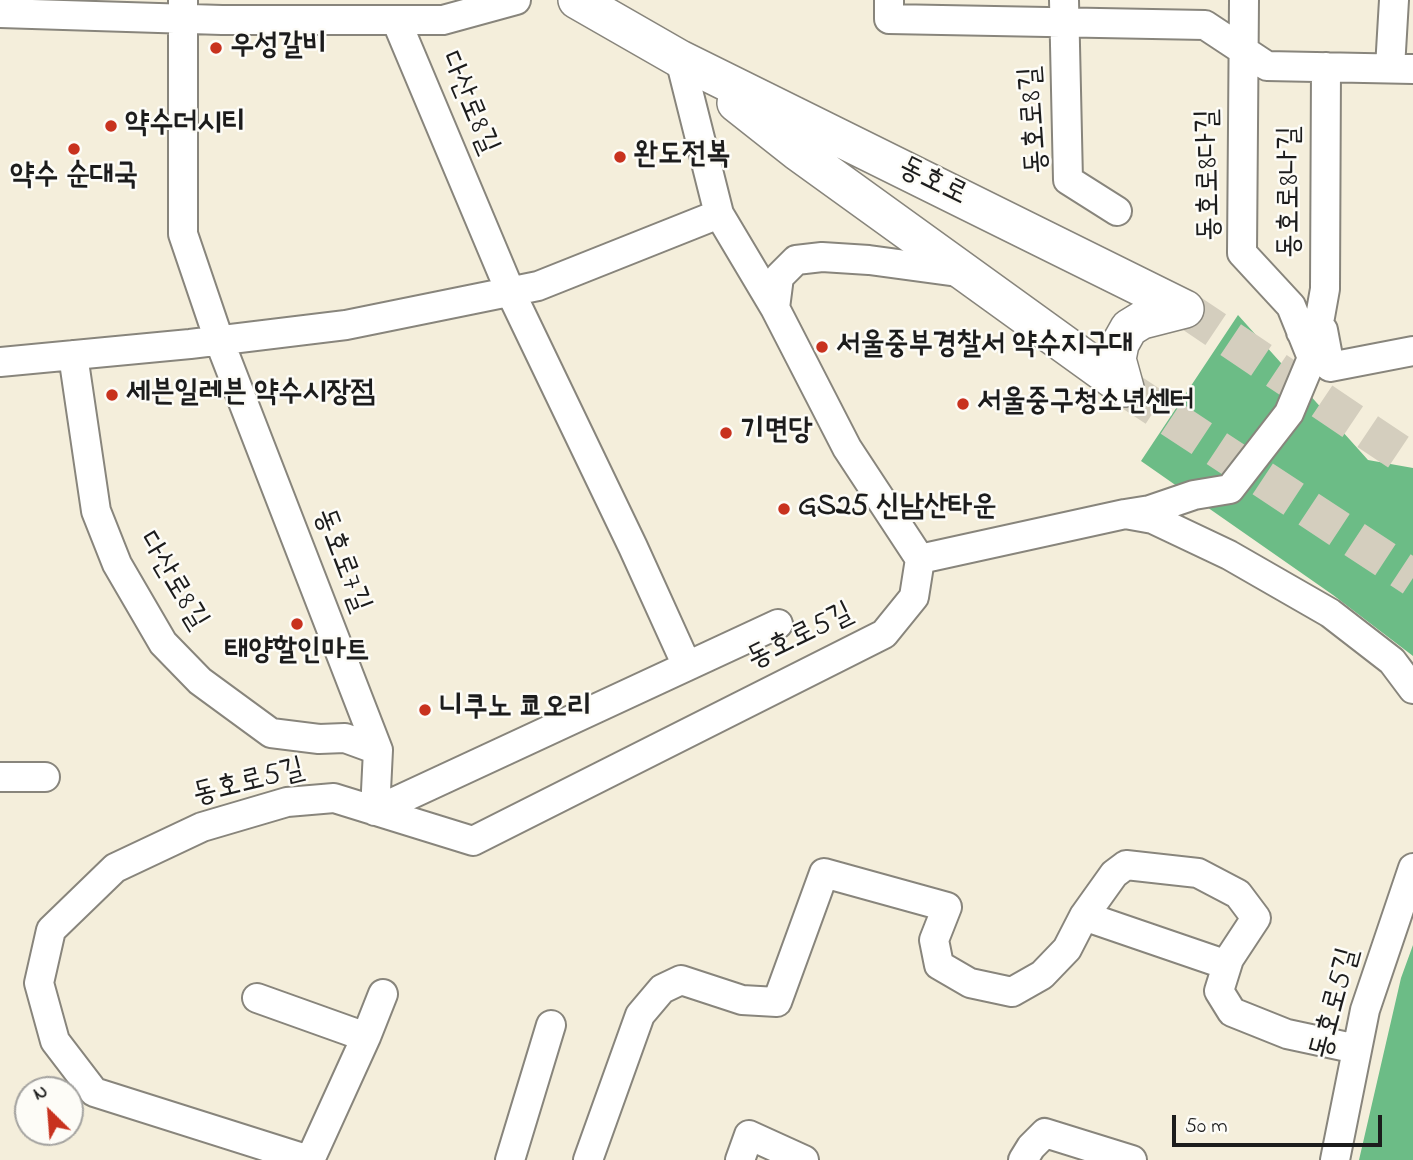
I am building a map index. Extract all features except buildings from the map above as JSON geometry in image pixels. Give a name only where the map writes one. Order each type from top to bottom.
[{"type":"main road","name":"동호로","points":[[577,0],[680,59],[1185,309],[1142,320],[1129,328],[1120,344],[1117,359],[1125,388],[797,152],[680,59]]},
{"type":"street","points":[[0,13],[183,9],[443,20],[516,0]]},
{"type":"street","points":[[889,0],[889,19],[1064,11],[1205,25],[1267,66],[1401,69],[1394,0]]},
{"type":"street","name":"동호로8다길","points":[[1125,514],[1150,510],[1194,495],[1230,489],[1289,413],[1312,358],[1311,324],[1242,253],[1244,0]]},
{"type":"street","name":"동호로7길","points":[[183,9],[183,234],[219,340],[378,750],[375,811]]},
{"type":"street","name":"동호로8길","points":[[1064,11],[1068,180],[1117,211]]},
{"type":"street","name":"다산로8길","points":[[396,20],[510,291],[687,666]]},
{"type":"street","points":[[680,59],[719,214],[775,308],[848,449],[920,559],[1125,514],[1153,519],[1229,555],[1330,613],[1392,661],[1413,689]]},
{"type":"street","name":"동호로8나길","points":[[1326,67],[1325,289],[1311,324],[1330,367],[1413,351]]},
{"type":"street","points":[[0,362],[346,325],[538,286],[719,214]]},
{"type":"street","points":[[775,308],[779,277],[796,260],[822,257],[869,260],[965,273]]},
{"type":"street","name":"다산로8길","points":[[73,355],[96,511],[117,564],[163,643],[200,681],[271,733],[319,739],[345,738],[378,750]]},
{"type":"street","name":"동호로5길","points":[[309,1160],[94,1092],[55,1041],[39,983],[51,930],[115,868],[202,827],[287,802],[334,798],[473,841],[884,634],[914,597],[920,559]]},
{"type":"street","points":[[375,811],[778,624]]},
{"type":"street","points":[[0,777],[46,777]]},
{"type":"street","points":[[589,1160],[640,1016],[662,989],[681,980],[742,1000],[776,1002],[824,873],[947,907],[934,940],[939,965],[970,983],[1012,992],[1041,975],[1067,949],[1084,916],[1114,874],[1126,865],[1198,873],[1238,894],[1256,918],[1227,965],[1219,991],[1233,1012],[1287,1034],[1357,1049]]},
{"type":"street","name":"동호로5길","points":[[1335,1160],[1365,1010],[1413,868]]},
{"type":"street","points":[[1084,916],[1227,965]]},
{"type":"street","points":[[309,1160],[383,995]]},
{"type":"street","points":[[257,998],[366,1037]]},
{"type":"street","points":[[510,1160],[551,1025]]},
{"type":"street","points":[[1023,1160],[1045,1133],[1132,1160]]},
{"type":"street","points":[[740,1160],[749,1135],[804,1160]]},
{"type":"green space","points":[[1238,315],[1368,460],[1413,468],[1413,656],[1333,595],[1141,461]]},
{"type":"green space","points":[[1413,945],[1413,1160],[1359,1160],[1401,978]]},
{"type":"tunnel","points":[[1185,309],[1413,462]]},
{"type":"tunnel","points":[[1125,388],[1413,578]]},
{"type":"place","name":"우성갈비","points":[[216,48]]},
{"type":"place","name":"약수더시티","points":[[111,126]]},
{"type":"place","name":"약수 순대국","points":[[74,149]]},
{"type":"place","name":"완도전복","points":[[620,157]]},
{"type":"place","name":"서울중부경찰서 약수지구대","points":[[822,347]]},
{"type":"place","name":"세븐일레븐 약수시장점","points":[[112,395]]},
{"type":"place","name":"서울중구청소년센터","points":[[963,404]]},
{"type":"place","name":"기면당","points":[[726,433]]},
{"type":"place","name":"GS25 신남산타운","points":[[784,509]]},
{"type":"place","name":"태양할인마트","points":[[297,624]]},
{"type":"place","name":"니쿠노 쿄오리","points":[[425,710]]}]
